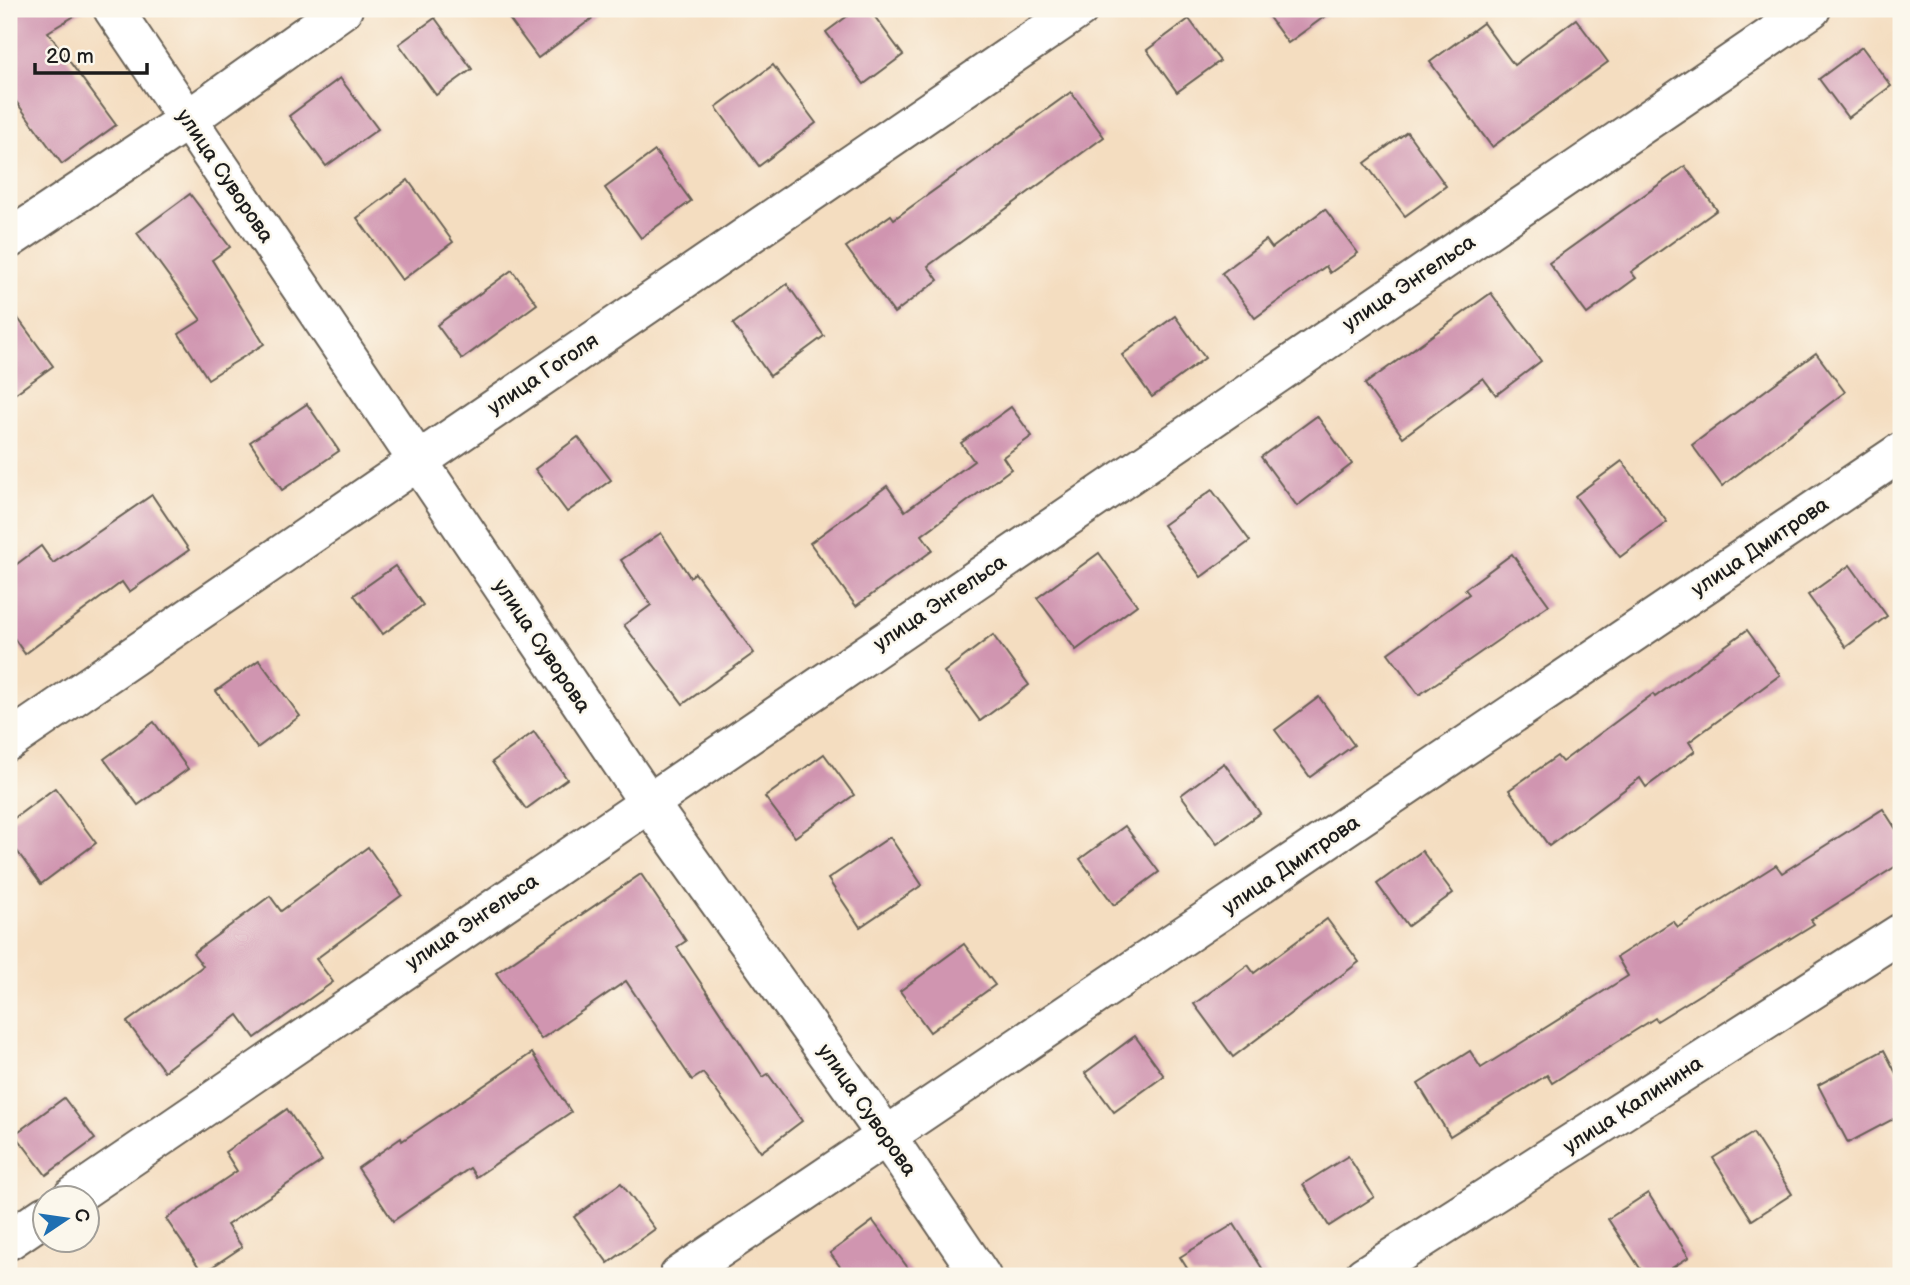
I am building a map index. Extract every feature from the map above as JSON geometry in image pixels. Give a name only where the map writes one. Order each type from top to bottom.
[{"type":"street","name":"улица Суворова","points":[[113,9],[648,802],[887,1137],[981,1276]]},
{"type":"street","points":[[9,239],[187,120],[343,9]]},
{"type":"street","name":"улица Гоголя","points":[[9,741],[1079,9]]},
{"type":"street","name":"улица Энгельса","points":[[91,1184],[1811,9]]},
{"type":"street","name":"улица Дмитрова","points":[[679,1276],[1901,452]]},
{"type":"street","name":"улица Калинина","points":[[1364,1276],[1901,933]]},
{"type":"street","points":[[9,1240],[32,1224]]},
{"type":"building","points":[[9,9],[86,9],[48,32],[116,125],[62,164],[9,92]]},
{"type":"building","points":[[502,9],[605,9],[538,58]]},
{"type":"building","points":[[857,9],[869,9],[903,55],[864,84],[826,32]]},
{"type":"building","points":[[1263,9],[1335,9],[1288,43]]},
{"type":"building","points":[[435,18],[472,69],[436,95],[399,44]]},
{"type":"building","points":[[1189,19],[1220,61],[1177,92],[1147,50]]},
{"type":"building","points":[[1576,19],[1608,62],[1492,147],[1430,62],[1483,23],[1514,65]]},
{"type":"building","points":[[1862,47],[1891,86],[1848,118],[1819,79]]},
{"type":"building","points":[[773,65],[816,123],[759,166],[716,107]]},
{"type":"building","points":[[340,78],[378,129],[326,166],[289,116]]},
{"type":"building","points":[[1071,92],[1104,137],[928,266],[938,280],[894,313],[846,247],[891,215],[894,219]]},
{"type":"building","points":[[1407,132],[1446,186],[1405,216],[1365,163]]},
{"type":"building","points":[[655,151],[691,201],[641,238],[605,188]]},
{"type":"building","points":[[1685,166],[1717,210],[1631,272],[1636,278],[1587,314],[1549,263]]},
{"type":"building","points":[[408,180],[453,242],[402,280],[357,218]]},
{"type":"building","points":[[190,194],[230,247],[212,260],[264,344],[208,379],[179,334],[201,320],[137,233]]},
{"type":"building","points":[[1325,209],[1358,253],[1330,273],[1326,266],[1255,318],[1222,273],[1266,240],[1272,248]]},
{"type":"building","points":[[512,270],[537,304],[462,359],[437,325]]},
{"type":"building","points":[[787,284],[824,336],[770,376],[733,324]]},
{"type":"building","points":[[1491,293],[1541,361],[1496,395],[1483,378],[1403,437],[1365,384]]},
{"type":"building","points":[[9,306],[53,366],[9,398]]},
{"type":"building","points":[[1175,316],[1205,358],[1152,397],[1122,355]]},
{"type":"building","points":[[1816,353],[1845,392],[1722,486],[1692,445]]},
{"type":"building","points":[[307,404],[339,451],[282,490],[250,442]]},
{"type":"building","points":[[1011,407],[1032,436],[1003,457],[1011,469],[922,535],[933,550],[856,606],[810,543],[887,486],[905,511],[974,461],[961,443]]},
{"type":"building","points":[[1317,416],[1352,464],[1297,506],[1261,457]]},
{"type":"building","points":[[578,437],[611,480],[567,512],[535,469]]},
{"type":"building","points":[[1622,461],[1667,522],[1620,557],[1575,496]]},
{"type":"building","points":[[1212,490],[1250,541],[1201,577],[1163,525]]},
{"type":"building","points":[[152,495],[189,550],[129,592],[122,582],[25,654],[9,631],[9,570],[41,546],[53,563]]},
{"type":"building","points":[[661,533],[690,577],[695,573],[754,653],[683,704],[624,625],[651,605],[621,560]]},
{"type":"building","points":[[1099,553],[1137,605],[1076,650],[1037,598]]},
{"type":"building","points":[[1512,554],[1549,605],[1419,695],[1388,653],[1469,594],[1465,589]]},
{"type":"building","points":[[1850,565],[1887,616],[1846,647],[1808,595]]},
{"type":"building","points":[[395,566],[423,605],[383,634],[354,595]]},
{"type":"building","points":[[1747,630],[1780,675],[1689,742],[1695,751],[1646,787],[1640,778],[1549,846],[1509,790],[1557,756],[1562,762],[1653,694],[1655,697]]},
{"type":"building","points":[[993,635],[1029,685],[980,721],[944,672]]},
{"type":"building","points":[[259,660],[300,716],[257,748],[216,691]]},
{"type":"building","points":[[1319,697],[1354,745],[1310,777],[1275,730]]},
{"type":"building","points":[[154,722],[188,769],[138,805],[104,759]]},
{"type":"building","points":[[534,732],[567,779],[526,809],[492,762]]},
{"type":"building","points":[[824,754],[854,795],[795,837],[765,797]]},
{"type":"building","points":[[1224,763],[1260,813],[1217,844],[1181,795]]},
{"type":"building","points":[[55,788],[96,843],[41,884],[9,840],[9,822]]},
{"type":"building","points":[[1883,809],[1901,837],[1901,863],[1811,920],[1814,924],[1657,1021],[1655,1018],[1552,1083],[1547,1075],[1450,1136],[1418,1084],[1470,1051],[1481,1068],[1628,976],[1617,957],[1673,921],[1678,927],[1776,865],[1782,873]]},
{"type":"building","points":[[1125,826],[1159,872],[1114,905],[1080,859]]},
{"type":"building","points":[[890,837],[922,885],[860,927],[828,879]]},
{"type":"building","points":[[368,847],[402,895],[316,959],[333,982],[255,1038],[238,1015],[164,1071],[127,1022],[203,966],[193,953],[270,896],[281,911]]},
{"type":"building","points":[[1422,851],[1453,893],[1408,926],[1377,884]]},
{"type":"building","points":[[641,874],[686,941],[677,947],[763,1077],[768,1074],[802,1121],[761,1152],[703,1073],[692,1080],[626,981],[541,1039],[496,973]]},
{"type":"building","points":[[1327,919],[1359,962],[1233,1057],[1194,1004],[1248,965],[1254,973]]},
{"type":"building","points":[[964,944],[995,985],[930,1032],[900,991]]},
{"type":"building","points":[[1135,1036],[1164,1076],[1114,1112],[1085,1073]]},
{"type":"building","points":[[1884,1050],[1901,1083],[1901,1115],[1848,1143],[1818,1085]]},
{"type":"building","points":[[532,1053],[571,1112],[476,1177],[470,1168],[393,1221],[358,1168]]},
{"type":"building","points":[[64,1098],[95,1139],[46,1175],[15,1134]]},
{"type":"building","points":[[287,1109],[322,1161],[227,1225],[242,1247],[203,1273],[166,1219],[237,1171],[225,1152]]},
{"type":"building","points":[[1753,1133],[1792,1194],[1752,1220],[1713,1158]]},
{"type":"building","points":[[1348,1156],[1374,1197],[1329,1226],[1303,1184]]},
{"type":"building","points":[[621,1183],[655,1229],[608,1263],[574,1217]]},
{"type":"building","points":[[1648,1193],[1689,1257],[1659,1276],[1645,1276],[1608,1219]]},
{"type":"building","points":[[873,1221],[914,1276],[847,1276],[830,1253]]},
{"type":"building","points":[[1234,1224],[1267,1276],[1192,1276],[1180,1257]]}]
